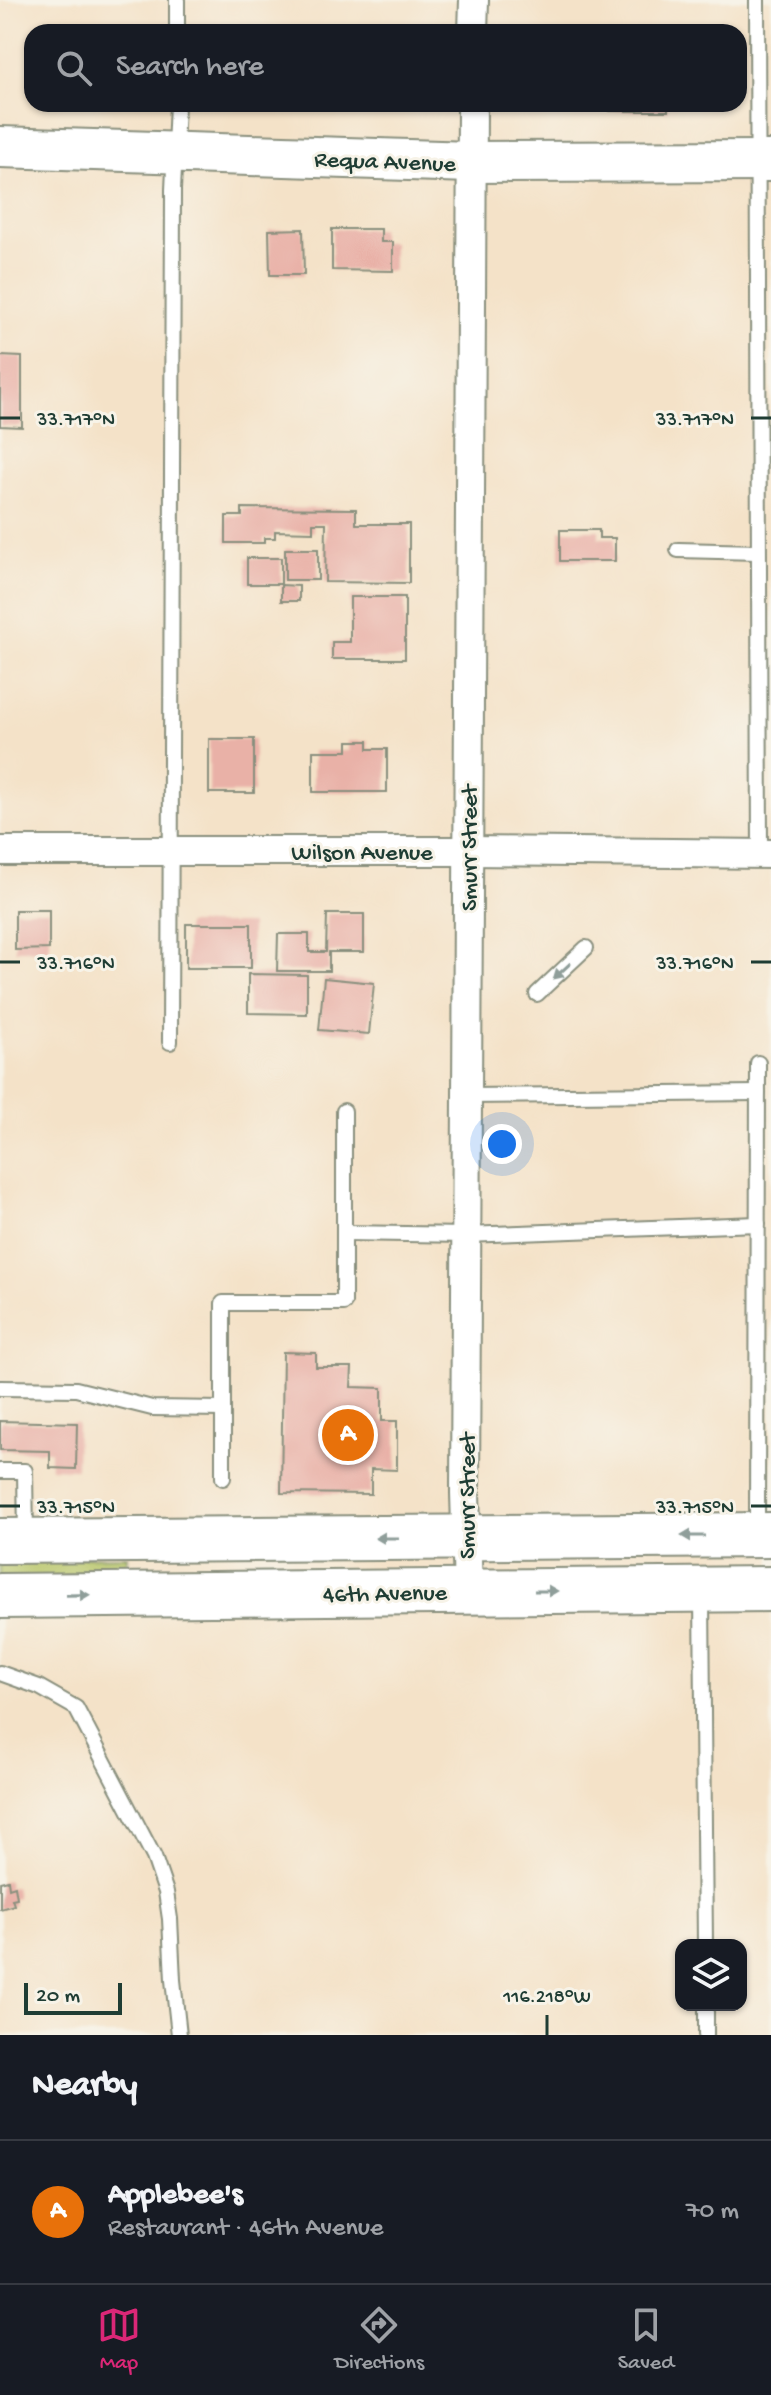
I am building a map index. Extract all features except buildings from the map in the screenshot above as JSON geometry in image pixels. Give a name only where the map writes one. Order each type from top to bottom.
[{"type":"main road","points":[[13,1541],[764,1535]]},
{"type":"main road","name":"46th Avenue","points":[[0,1596],[771,1589]]},
{"type":"street","points":[[473,24],[474,0]]},
{"type":"street","name":"Smurr Street","points":[[468,1592],[465,1538],[472,112]]},
{"type":"street","name":"Requa Avenue","points":[[0,147],[471,162],[764,161]]},
{"type":"street","name":"Wilson Avenue","points":[[0,851],[765,854]]},
{"type":"lane","points":[[177,0],[177,24]]},
{"type":"lane","points":[[757,0],[764,37],[758,552],[765,854]]},
{"type":"lane","points":[[170,1042],[173,153],[176,112]]},
{"type":"lane","points":[[678,550],[758,552]]},
{"type":"lane","points":[[537,994],[586,948]]},
{"type":"lane","points":[[758,1063],[764,1535]]},
{"type":"lane","points":[[467,1096],[758,1093]]},
{"type":"lane","points":[[223,1478],[223,1303],[344,1303],[344,1111]]},
{"type":"lane","points":[[345,1233],[466,1235],[758,1224]]},
{"type":"lane","points":[[0,1388],[76,1389],[152,1408],[223,1409]]},
{"type":"lane","points":[[0,1471],[25,1471],[13,1541]]},
{"type":"lane","points":[[702,1590],[705,1939]]},
{"type":"lane","points":[[0,1673],[39,1687],[76,1708],[154,1857],[166,1892],[170,1919],[179,2035]]},
{"type":"lane","points":[[706,2011],[706,2035]]},
{"type":"green space","points":[[127,1556],[127,1565],[57,1578],[0,1578],[0,1558]]},
{"type":"place","name":"Applebee's","points":[[348,1435]]}]
